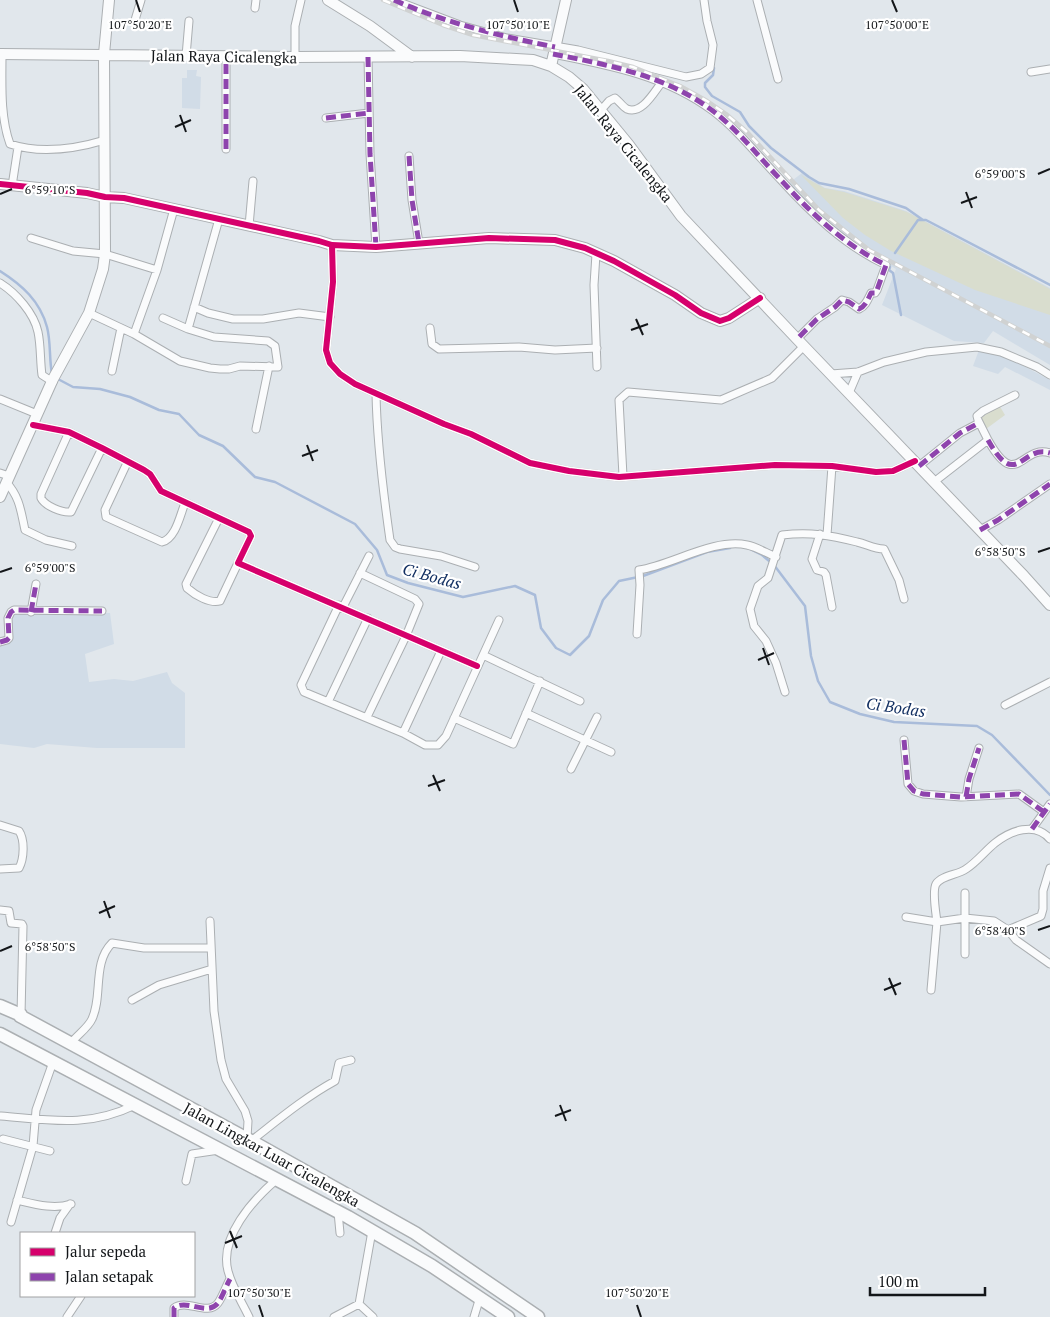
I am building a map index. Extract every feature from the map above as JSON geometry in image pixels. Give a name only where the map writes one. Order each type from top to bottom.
[{"type":"highway","name":"Jalan Lingkar Luar Cicalengka","points":[[0,1006],[22,1014],[20,1016],[249,1140],[414,1233],[538,1317]]},
{"type":"highway","name":"Jalan Lingkar Luar Cicalengka","points":[[0,1034],[338,1212],[432,1266],[508,1317]]},
{"type":"street","points":[[0,497],[5,477],[33,424],[58,369],[89,313],[103,270],[105,254],[106,140],[104,54],[109,0]]},
{"type":"street","points":[[135,20],[141,0]]},
{"type":"street","points":[[295,58],[295,26],[300,0]]},
{"type":"street","points":[[328,0],[370,26],[412,57]]},
{"type":"street","points":[[394,0],[460,25],[605,64],[662,82],[683,92],[712,110],[730,125],[826,226],[860,252],[886,265],[877,290],[875,293],[871,293],[867,303],[862,308],[859,309],[849,302],[842,300],[817,319],[772,378],[722,400],[628,392],[619,400],[623,476]]},
{"type":"street","points":[[551,66],[566,0]]},
{"type":"street","points":[[554,50],[578,50],[686,77],[701,74],[710,68],[711,52],[704,0]]},
{"type":"street","points":[[757,0],[778,79]]},
{"type":"street","points":[[186,56],[189,21]]},
{"type":"street","points":[[1,54],[4,131],[10,144],[18,147],[58,150],[106,140]]},
{"type":"street","name":"Jalan Raya Cicalengka","points":[[1,54],[295,58],[460,56],[533,60],[551,66],[569,77],[583,89],[681,216],[1050,605]]},
{"type":"street","points":[[226,56],[226,149]]},
{"type":"street","points":[[368,56],[371,177],[376,247]]},
{"type":"street","points":[[1031,72],[1050,68]]},
{"type":"street","points":[[600,110],[615,98],[626,108],[639,109],[662,82]]},
{"type":"street","points":[[326,118],[369,113]]},
{"type":"street","points":[[12,186],[18,147]]},
{"type":"street","points":[[409,156],[412,200],[419,242]]},
{"type":"street","points":[[249,226],[253,181]]},
{"type":"street","points":[[0,184],[124,198],[332,245],[376,247],[419,242],[489,238],[555,240],[585,248],[614,261],[675,295],[701,313],[720,321],[729,318],[760,298]]},
{"type":"street","points":[[134,334],[157,270],[174,209]]},
{"type":"street","points":[[188,329],[219,220]]},
{"type":"street","points":[[31,238],[73,251],[105,254],[157,270]]},
{"type":"street","points":[[332,245],[333,282],[326,350],[330,363],[340,374],[355,384],[444,424],[471,434],[530,463],[569,471],[623,476],[774,465],[832,466],[876,472],[893,471],[917,464],[960,433],[979,423]]},
{"type":"street","points":[[596,254],[594,285],[597,367]]},
{"type":"street","points":[[0,283],[15,294],[35,320],[39,337],[42,375],[53,381]]},
{"type":"street","points":[[194,307],[208,313],[233,319],[263,319],[299,313],[330,317]]},
{"type":"street","points":[[89,313],[134,334],[180,361],[210,368],[229,369],[240,366],[278,367],[277,351],[272,342],[223,338],[188,329],[164,318]]},
{"type":"street","points":[[112,371],[121,328]]},
{"type":"street","points":[[430,328],[432,344],[439,349],[519,346],[555,350],[597,348]]},
{"type":"street","points":[[831,374],[858,372],[884,362],[914,354],[977,347],[1001,352],[1038,367],[1050,375]]},
{"type":"street","points":[[256,429],[269,366]]},
{"type":"street","points":[[849,393],[858,372]]},
{"type":"street","points":[[376,394],[384,498],[392,543],[400,548],[441,556],[475,567]]},
{"type":"street","points":[[1015,395],[983,411],[978,416],[979,423],[997,456],[1003,461],[1017,464],[1043,451],[1050,453]]},
{"type":"street","points":[[0,399],[37,414]]},
{"type":"street","points":[[33,424],[68,432],[102,448],[150,474],[161,491],[219,518],[250,534],[249,541],[220,601],[217,602],[187,588],[186,584],[219,518]]},
{"type":"street","points":[[68,432],[42,494],[41,498],[44,503],[64,512],[71,512],[102,448]]},
{"type":"street","points":[[934,482],[988,440]]},
{"type":"street","points":[[127,462],[105,510],[105,515],[108,519],[162,542],[168,540],[172,535],[185,503]]},
{"type":"street","points":[[832,466],[823,535],[812,559],[816,570],[824,572],[826,575],[832,607]]},
{"type":"street","points":[[5,477],[18,499],[25,530],[46,540],[72,546]]},
{"type":"street","points":[[980,530],[998,520],[1050,484]]},
{"type":"street","points":[[785,692],[774,658],[766,641],[754,626],[750,609],[758,586],[768,578],[782,535],[805,532],[861,542],[874,549],[884,549],[899,580],[904,600]]},
{"type":"street","points":[[637,634],[640,585],[638,570],[660,565],[703,549],[726,545],[746,544],[775,558]]},
{"type":"street","points":[[369,556],[341,606],[302,685],[304,692],[367,717],[425,745],[438,746],[446,736],[499,620]]},
{"type":"street","points":[[238,562],[477,666]]},
{"type":"street","points":[[360,572],[418,601],[418,608],[406,636],[367,717]]},
{"type":"street","points":[[31,612],[36,584]]},
{"type":"street","points":[[0,642],[9,638],[8,618],[14,610],[31,612],[102,611]]},
{"type":"street","points":[[328,702],[368,618]]},
{"type":"street","points":[[403,733],[441,651]]},
{"type":"street","points":[[483,655],[580,701]]},
{"type":"street","points":[[454,718],[513,744],[540,681]]},
{"type":"street","points":[[1005,704],[1050,682]]},
{"type":"street","points":[[526,713],[611,752]]},
{"type":"street","points":[[571,769],[597,717]]},
{"type":"street","points":[[904,740],[908,784],[911,789],[923,794],[966,797],[1019,794],[1044,812]]},
{"type":"street","points":[[966,797],[969,779],[979,748]]},
{"type":"street","points":[[1032,829],[1050,804]]},
{"type":"street","points":[[0,825],[20,830],[23,846],[19,868],[0,869]]},
{"type":"street","points":[[931,990],[937,922],[934,888],[936,883],[965,870],[995,843],[1018,831],[1040,830],[1050,839]]},
{"type":"street","points":[[1008,930],[1041,916],[1043,891],[1050,868]]},
{"type":"street","points":[[965,893],[965,954]]},
{"type":"street","points":[[0,910],[9,911],[11,923],[22,924],[23,926],[22,1014]]},
{"type":"street","points":[[906,917],[937,922],[966,918],[994,921],[1008,930],[1016,940],[1050,964]]},
{"type":"street","points":[[210,921],[215,1024],[221,1060],[226,1079],[248,1121],[249,1140]]},
{"type":"street","points":[[71,1043],[92,1018],[105,951],[112,943],[144,948],[211,948]]},
{"type":"street","points":[[132,1000],[159,985],[212,969]]},
{"type":"street","points":[[249,1140],[302,1101],[335,1081],[339,1063],[351,1060]]},
{"type":"street","points":[[11,1222],[33,1146],[36,1110],[54,1062]]},
{"type":"street","points":[[1,1116],[61,1122],[97,1119],[118,1114],[135,1105]]},
{"type":"street","points":[[3,1139],[50,1151]]},
{"type":"street","points":[[186,1181],[192,1154],[220,1150]]},
{"type":"street","points":[[249,1317],[230,1279],[226,1265],[226,1255],[236,1227],[254,1200],[276,1180]]},
{"type":"street","points":[[17,1200],[60,1207],[71,1204],[60,1218],[55,1232]]},
{"type":"street","points":[[338,1212],[340,1233]]},
{"type":"street","points":[[358,1304],[372,1231]]},
{"type":"street","points":[[174,1317],[174,1308],[180,1305],[206,1310],[218,1304],[230,1279]]},
{"type":"street","points":[[67,1317],[80,1297]]},
{"type":"street","points":[[474,1317],[480,1297]]},
{"type":"street","points":[[334,1317],[358,1304]]},
{"type":"street","points":[[358,1304],[373,1317]]},
{"type":"shaded area","points":[[187,70],[197,70],[196,76],[201,77],[200,109],[182,108],[182,78],[187,78]]},
{"type":"shaded area","points":[[802,173],[825,188],[844,191],[906,211],[1050,288],[1050,365],[993,331],[984,343],[954,341],[882,305],[896,269],[849,241],[822,219],[789,183]]},
{"type":"shaded area","points":[[801,175],[824,188],[844,192],[907,212],[1050,289],[1050,315],[975,290],[891,251],[865,235],[843,218]]},
{"type":"shaded area","points":[[979,350],[991,352],[1018,363],[1050,380],[1050,390],[1005,367],[998,374],[973,366]]},
{"type":"shaded area","points":[[999,405],[1005,415],[986,429],[979,419]]},
{"type":"shaded area","points":[[37,612],[110,613],[114,644],[85,654],[89,682],[114,679],[133,681],[167,672],[172,683],[185,693],[185,748],[97,748],[47,744],[34,748],[0,744],[0,639],[10,640],[13,615]]},
{"type":"waterway","points":[[714,68],[713,75],[705,83],[705,87],[712,96],[740,112],[749,126],[771,148],[809,177],[819,183],[849,189],[906,208],[923,220]]},
{"type":"waterway","points":[[895,253],[918,220],[926,220],[1050,285]]},
{"type":"waterway","points":[[890,267],[889,270],[893,273],[901,315]]},
{"type":"waterway","name":"Ci Bodas","points":[[0,271],[23,288],[40,309],[47,327],[52,374]]},
{"type":"waterway","name":"Ci Bodas","points":[[56,378],[73,387],[100,389],[130,397],[159,410],[179,414],[199,435],[223,446],[255,477],[275,482],[355,524],[377,550],[387,575],[408,583],[463,597],[515,586],[535,595],[541,628],[556,648],[570,655],[589,636],[603,600],[619,581],[643,576],[707,552],[730,548]]},
{"type":"waterway","name":"Ci Bodas","points":[[750,549],[762,555],[774,565],[805,606],[811,656],[818,681],[830,702],[860,714],[894,722],[977,726],[992,735],[1050,795]]},
{"type":"railway","points":[[383,0],[443,25],[473,35],[633,67],[680,86],[726,114],[747,132],[819,210],[869,250],[1050,346]]},
{"type":"marked path","points":[[394,0],[433,16],[473,28],[555,47]]},
{"type":"marked path","points":[[553,54],[616,68],[657,80],[695,99],[713,111],[731,127],[816,216],[856,248],[886,265],[877,290],[875,293],[871,293],[863,306],[859,309],[849,302],[842,300],[817,319],[797,339]]},
{"type":"marked path","points":[[226,56],[226,149]]},
{"type":"marked path","points":[[368,57],[370,154],[376,247]]},
{"type":"marked path","points":[[326,118],[369,113]]},
{"type":"marked path","points":[[409,156],[412,200],[419,243]]},
{"type":"marked path","points":[[919,466],[960,433],[979,423]]},
{"type":"marked path","points":[[988,440],[998,455],[1006,463],[1013,465],[1032,454],[1040,452],[1050,453]]},
{"type":"marked path","points":[[980,530],[998,520],[1050,484]]},
{"type":"marked path","points":[[31,612],[36,584]]},
{"type":"marked path","points":[[0,642],[9,638],[8,618],[14,610],[102,611]]},
{"type":"marked path","points":[[904,740],[908,784],[914,791],[923,794],[961,797],[1019,794],[1044,812]]},
{"type":"marked path","points":[[966,797],[969,779],[979,748]]},
{"type":"marked path","points":[[1032,829],[1050,804]]},
{"type":"marked path","points":[[174,1317],[174,1308],[179,1305],[203,1308],[213,1307],[220,1300],[230,1279]]},
{"type":"cycle path","points":[[0,184],[124,198],[332,245],[376,247],[489,238],[555,240],[585,248],[614,261],[675,295],[701,313],[720,321],[729,318],[760,298]]},
{"type":"cycle path","points":[[332,245],[333,282],[326,350],[330,363],[340,374],[355,384],[444,424],[471,434],[530,463],[569,471],[619,477],[775,465],[832,466],[876,472],[893,471],[915,461]]},
{"type":"cycle path","points":[[33,425],[69,432],[102,448],[150,474],[161,491],[249,532],[251,536],[238,563],[477,666]]}]
